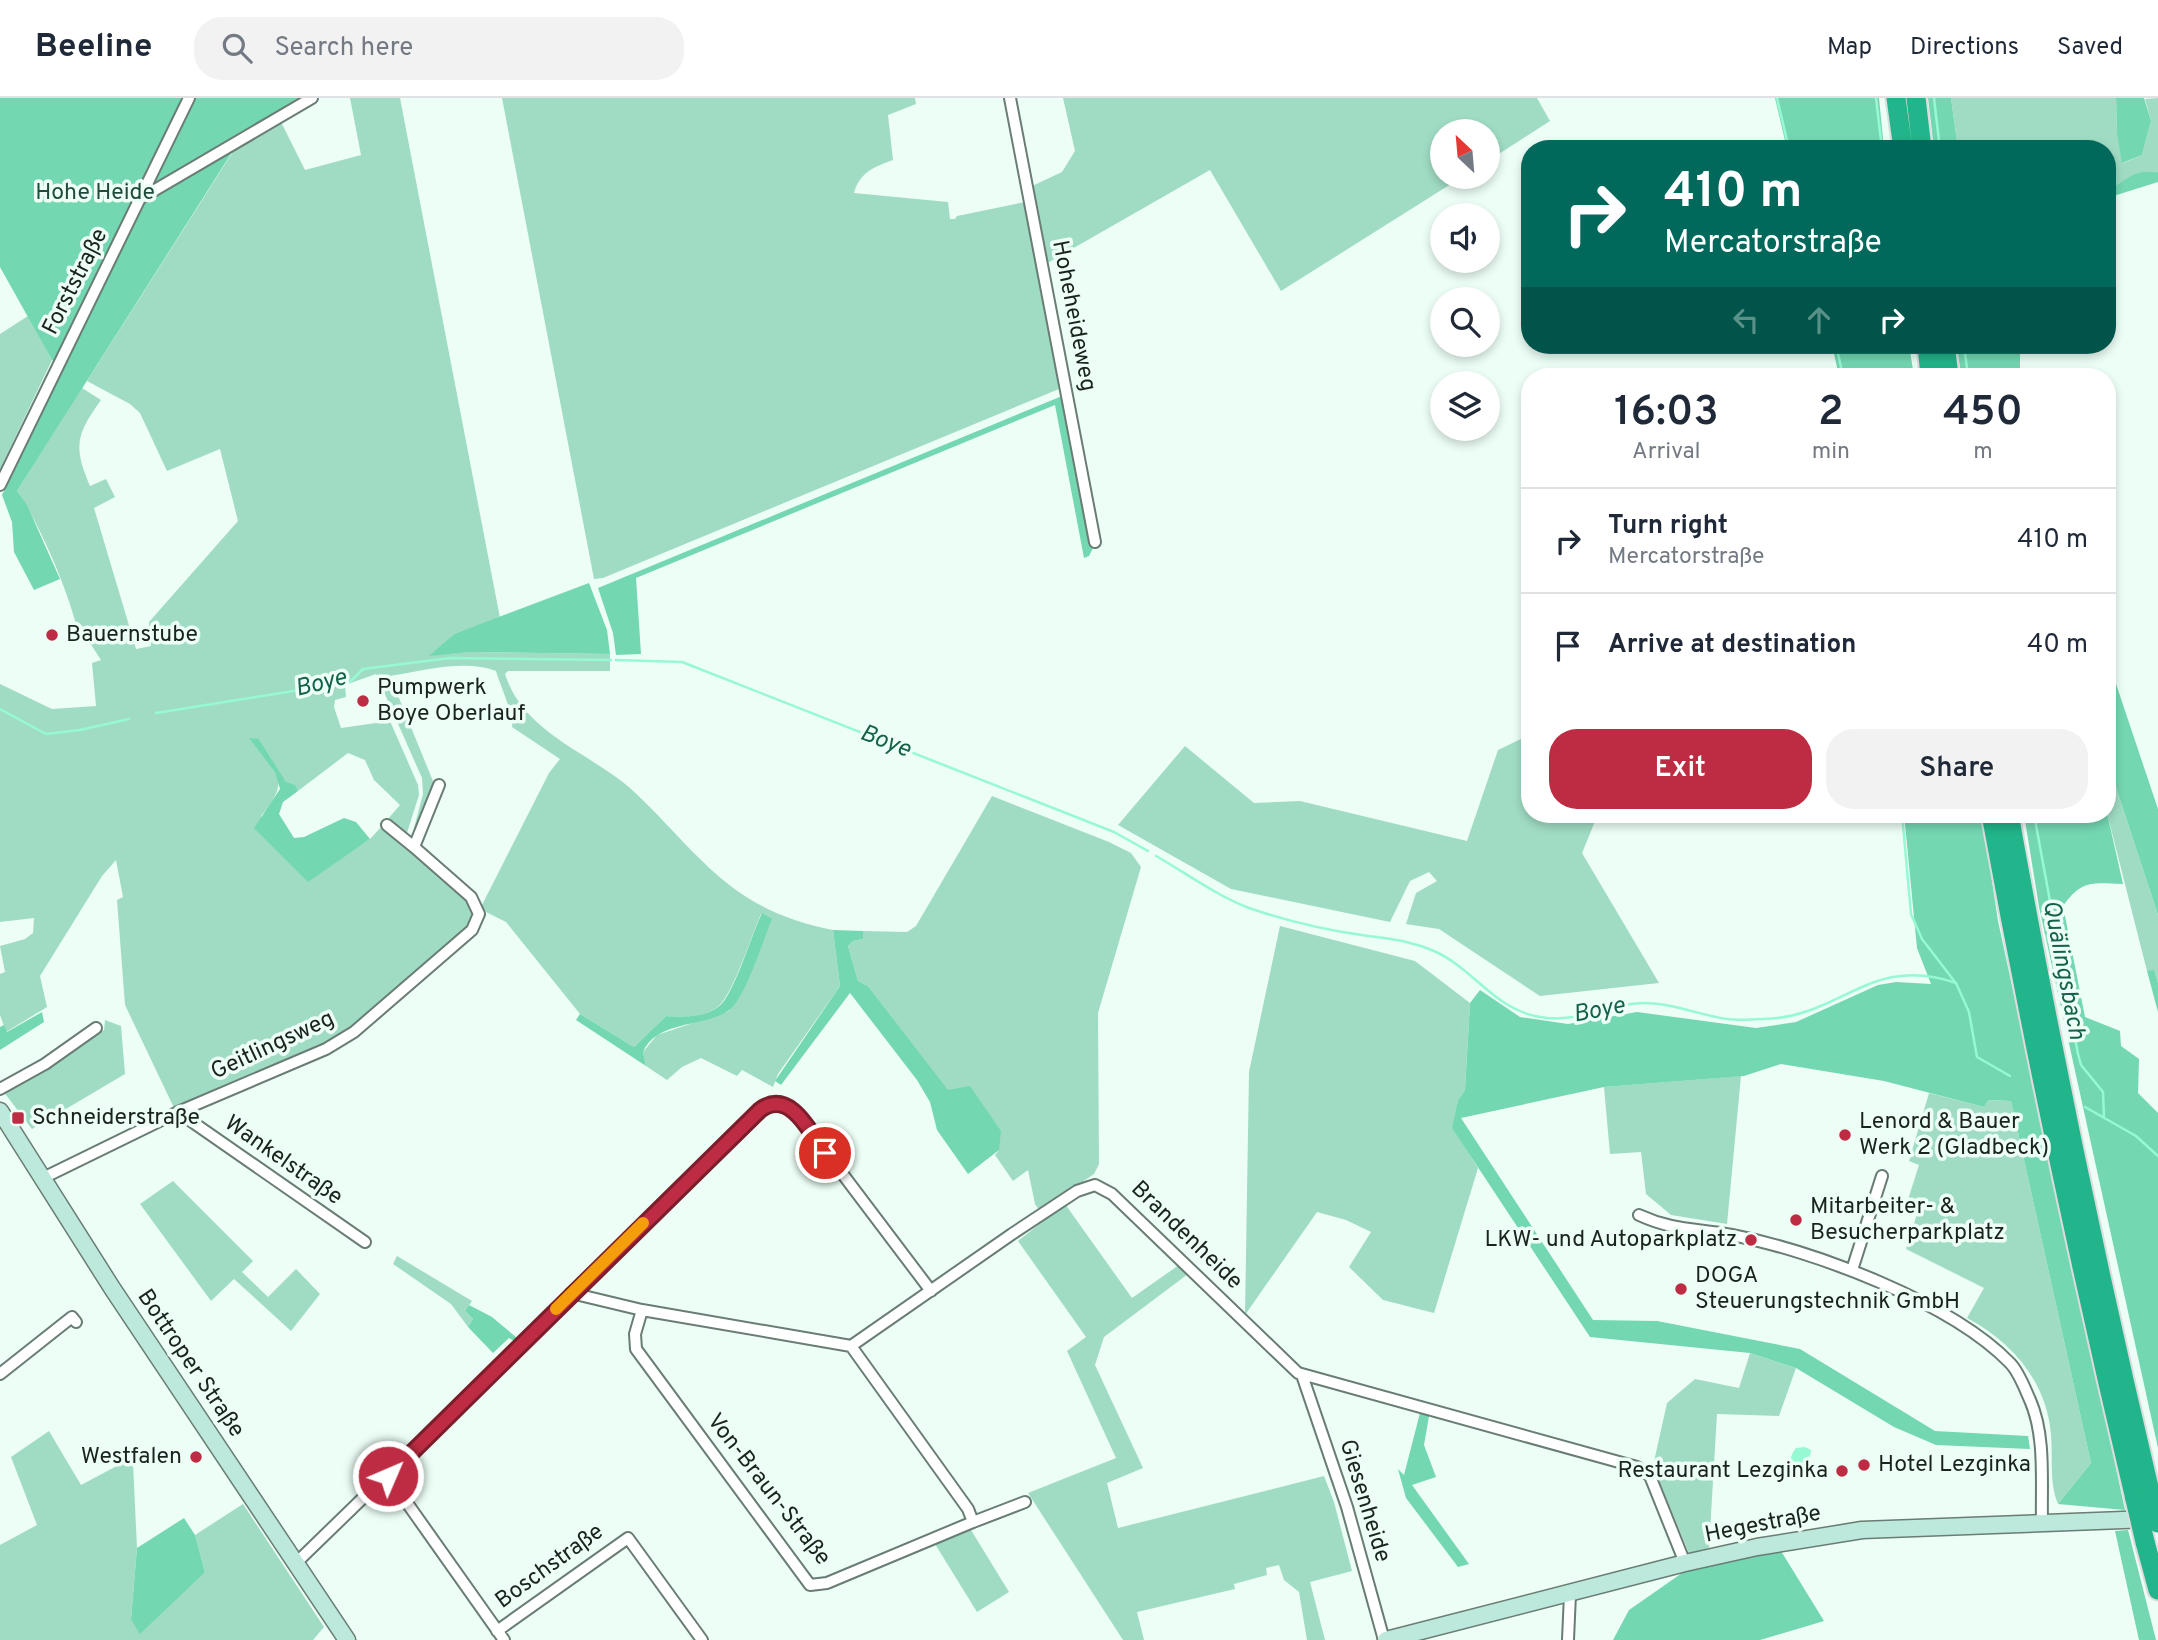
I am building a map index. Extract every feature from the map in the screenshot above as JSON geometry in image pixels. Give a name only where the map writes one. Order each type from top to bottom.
[{"type":"highway","points":[[1896,98],[1902,140]]},
{"type":"highway","points":[[1916,98],[1921,140]]},
{"type":"highway","points":[[1993,823],[2032,1041],[2082,1276],[2143,1497],[2158,1521]]},
{"type":"highway","points":[[2011,823],[2057,1078],[2143,1497],[2145,1542],[2158,1590]]},
{"type":"street","name":"Forststraße","points":[[0,485],[190,98]]},
{"type":"street","points":[[143,197],[312,98]]},
{"type":"street","name":"Hoheheideweg","points":[[1010,98],[1095,542]]},
{"type":"street","points":[[414,846],[439,785]]},
{"type":"street","name":"Geitlingsweg","points":[[43,1178],[178,1112],[326,1049],[354,1032],[472,930],[479,914],[471,897],[387,825]]},
{"type":"street","points":[[0,1089],[45,1064],[96,1028]]},
{"type":"street","points":[[296,1563],[388,1476],[571,1293],[769,1104],[781,1103],[798,1115],[931,1291]]},
{"type":"street","name":"Bottroper Straße","points":[[0,1111],[112,1288],[347,1640]]},
{"type":"street","name":"Wankelstraße","points":[[178,1112],[365,1242]]},
{"type":"street","points":[[1852,1270],[1882,1175]]},
{"type":"street","name":"Brandenheide","points":[[851,1346],[1077,1191],[1095,1185],[1112,1194],[1285,1363],[1302,1375],[1637,1467],[1650,1476],[1685,1563]]},
{"type":"street","points":[[1639,1215],[1667,1227],[1732,1235],[1852,1270],[1917,1301],[1979,1337],[2012,1365],[2032,1403],[2040,1447],[2042,1522]]},
{"type":"street","points":[[571,1293],[642,1310],[851,1346],[968,1509],[973,1521]]},
{"type":"street","name":"Von-Braun-Straße","points":[[642,1310],[635,1334],[636,1349],[810,1585],[827,1583],[973,1521],[1025,1502]]},
{"type":"street","points":[[0,1374],[72,1317],[76,1322]]},
{"type":"street","name":"Giesenheide","points":[[1302,1375],[1347,1507],[1385,1640]]},
{"type":"street","name":"Boschstraße","points":[[388,1476],[501,1635],[628,1538],[702,1640]]},
{"type":"street","name":"Hegestraße","points":[[1385,1640],[1685,1563],[1757,1547],[1862,1530],[2042,1522],[2158,1521]]},
{"type":"street","points":[[1568,1640],[1570,1594]]},
{"type":"shaded area","points":[[350,98],[400,98],[500,618],[454,634],[431,655],[470,652],[610,654],[610,671],[508,671],[505,674],[514,694],[541,726],[630,788],[701,860],[732,887],[778,914],[833,930],[840,986],[778,1074],[773,1087],[742,1070],[737,1076],[701,1058],[682,1067],[667,1080],[646,1066],[643,1052],[657,1035],[729,1011],[771,919],[761,914],[733,983],[718,1007],[697,1015],[666,1016],[634,1047],[580,1014],[506,922],[486,912],[482,905],[549,773],[560,759],[512,727],[509,708],[496,671],[471,666],[443,667],[390,676],[435,786],[416,833],[414,828],[423,794],[422,778],[376,674],[345,685],[346,697],[335,700],[334,707],[341,728],[390,721],[418,785],[419,795],[406,836],[387,820],[400,805],[374,780],[365,760],[348,753],[298,791],[294,785],[286,783],[259,739],[250,739],[277,776],[276,793],[261,816],[307,881],[370,839],[383,825],[465,897],[475,913],[459,936],[357,1025],[294,1060],[175,1110],[125,1005],[117,900],[123,897],[116,860],[102,876],[40,976],[47,1007],[6,1032],[0,1015],[0,974],[5,972],[0,946],[25,939],[33,933],[34,918],[0,922],[0,684],[52,709],[96,706],[92,663],[101,660],[90,643],[80,642],[71,606],[55,564],[17,491],[82,388],[101,400],[82,432],[79,450],[81,461],[90,486],[106,479],[115,497],[94,508],[136,649],[151,646],[149,622],[238,521],[220,449],[167,471],[140,413],[130,404],[87,381],[234,150],[281,122],[305,170],[361,155]]},
{"type":"shaded area","points":[[502,98],[915,98],[916,104],[888,115],[893,160],[864,175],[854,193],[948,202],[950,219],[1025,202],[1059,389],[603,578],[594,579]]},
{"type":"shaded area","points":[[1063,98],[1537,98],[1550,121],[1500,153],[1500,119],[1430,119],[1430,189],[1443,189],[1281,291],[1210,170],[1044,265],[1030,187],[1062,172],[1075,151]]},
{"type":"shaded area","points":[[1951,98],[2116,98],[2117,134],[2123,163],[2142,155],[2151,121],[2145,99],[2158,98],[2158,172],[2127,178],[2121,186],[2116,187],[2116,140],[1957,140]]},
{"type":"shaded area","points":[[28,316],[52,360],[0,469],[0,334]]},
{"type":"shaded area","points":[[1521,739],[1521,823],[1594,823],[1582,853],[1659,983],[1540,996],[1439,929],[1406,924],[1416,893],[1437,881],[1429,872],[1410,881],[1390,922],[1231,889],[1118,825],[1185,746],[1254,803],[1300,801],[1467,841],[1498,750]]},
{"type":"shaded area","points":[[2116,787],[2158,915],[2158,983],[2154,971],[2147,971],[2110,823],[2116,823]]},
{"type":"shaded area","points":[[992,796],[1109,842],[1131,853],[1141,867],[1098,1013],[1099,1164],[1094,1174],[1040,1211],[1035,1204],[1028,1170],[1013,1181],[995,1155],[999,1150],[948,1091],[868,986],[858,981],[848,946],[853,941],[863,939],[863,931],[907,932],[916,926]]},
{"type":"shaded area","points":[[1280,926],[1415,961],[1470,1003],[1465,1090],[1458,1100],[1453,1128],[1478,1168],[1434,1313],[1383,1300],[1349,1267],[1371,1232],[1346,1220],[1317,1212],[1245,1315],[1249,1072]]},
{"type":"shaded area","points":[[105,1020],[121,1026],[125,1074],[32,1129],[3,1091],[104,1030]]},
{"type":"shaded area","points":[[1741,1076],[1727,1224],[1671,1215],[1646,1194],[1641,1152],[1610,1154],[1604,1087]]},
{"type":"shaded area","points":[[1929,1093],[1984,1107],[1987,1100],[2011,1101],[2091,1463],[2058,1504],[2052,1479],[2048,1416],[2035,1381],[1999,1339],[1967,1318],[1984,1288],[1906,1249],[1917,1214],[1905,1209],[1919,1165],[1909,1161]]},
{"type":"shaded area","points":[[173,1181],[253,1261],[242,1272],[268,1297],[296,1269],[320,1294],[291,1331],[234,1279],[211,1301],[140,1204]]},
{"type":"shaded area","points":[[1065,1204],[1132,1298],[1179,1265],[1188,1274],[1104,1337],[1095,1365],[1143,1468],[1107,1483],[1118,1528],[1324,1476],[1334,1502],[1352,1571],[1310,1582],[1325,1640],[1307,1640],[1299,1592],[1284,1580],[1279,1565],[1266,1568],[1267,1575],[1234,1584],[1235,1589],[1137,1612],[1144,1640],[1123,1640],[1028,1493],[1116,1458],[1067,1351],[1086,1337],[1018,1241]]},
{"type":"shaded area","points":[[397,1256],[472,1301],[465,1311],[473,1319],[468,1327],[451,1304],[393,1264]]},
{"type":"shaded area","points":[[1750,1353],[1796,1368],[1779,1416],[1717,1414],[1709,1548],[1689,1553],[1653,1466],[1667,1403],[1695,1379],[1739,1388]]},
{"type":"shaded area","points":[[49,1431],[81,1485],[128,1460],[133,1463],[137,1548],[131,1619],[205,1572],[195,1535],[243,1504],[324,1627],[313,1640],[0,1640],[0,1545],[37,1525],[11,1457]]},
{"type":"shaded area","points":[[1805,1447],[1811,1450],[1807,1476],[1798,1479],[1792,1472],[1790,1460],[1796,1448]]},
{"type":"shaded area","points":[[971,1530],[1009,1592],[977,1612],[935,1544]]},
{"type":"green space","name":"Hohe Heide","points":[[0,98],[307,98],[243,135],[17,491],[27,505],[60,579],[34,590],[14,552],[12,522],[2,495],[63,368],[52,360],[0,267]]},
{"type":"green space","points":[[1775,98],[1879,98],[1883,140],[1785,140]]},
{"type":"green space","points":[[1928,98],[1951,98],[1957,140],[1933,140]]},
{"type":"green space","points":[[2116,98],[2144,98],[2151,121],[2142,155],[2122,163],[2117,134]]},
{"type":"green space","points":[[2141,172],[2158,172],[2158,182],[2116,195],[2116,186]]},
{"type":"green space","points":[[1834,354],[1910,354],[1913,368],[1837,368]]},
{"type":"green space","points":[[1958,354],[2020,354],[2020,368],[1960,368]]},
{"type":"green space","points":[[1062,396],[1093,548],[1089,556],[1084,558],[1055,405],[636,578],[641,654],[616,655],[613,633],[598,588]]},
{"type":"green space","points":[[589,583],[607,630],[610,654],[470,652],[429,656],[454,634]]},
{"type":"green space","points":[[2116,684],[2158,809],[2158,915],[2116,787]]},
{"type":"green space","points":[[249,738],[259,739],[286,782],[295,785],[298,791],[283,802],[279,814],[294,838],[304,837],[344,818],[356,822],[370,839],[308,882],[254,828],[280,789],[275,772]]},
{"type":"green space","points":[[1905,823],[1983,823],[1998,921],[2125,1510],[2058,1504],[2091,1463],[2011,1101],[1988,1100],[1984,1107],[1884,1081],[1781,1064],[1744,1076],[1604,1087],[1461,1118],[1593,1320],[1657,1321],[1800,1349],[1935,1431],[2028,1436],[2030,1449],[1936,1445],[1894,1427],[1796,1368],[1750,1353],[1590,1337],[1452,1128],[1458,1100],[1465,1090],[1470,1003],[1480,990],[1520,1017],[1568,1024],[1637,1012],[1756,1028],[1796,1022],[1878,985],[1896,982],[1931,984],[1917,948]]},
{"type":"green space","points":[[2025,823],[2109,823],[2123,884],[2089,884],[2076,891],[2063,906],[2085,1017],[2120,1031],[2121,1046],[2139,1059],[2138,1093],[2158,1113],[2158,1448],[2039,907]]},
{"type":"green space","points":[[762,913],[772,919],[747,983],[734,1005],[717,1016],[659,1034],[643,1052],[646,1066],[576,1020],[580,1014],[634,1047],[666,1016],[697,1015],[719,1007],[739,971]]},
{"type":"green space","points":[[833,930],[863,931],[863,939],[853,941],[848,946],[858,981],[868,986],[948,1090],[970,1086],[1001,1131],[999,1150],[968,1174],[937,1130],[930,1102],[917,1080],[850,993],[781,1085],[775,1081],[840,986]]},
{"type":"green space","points":[[2154,970],[2158,983],[2158,1012],[2147,971]]},
{"type":"green space","points":[[42,1012],[44,1022],[0,1050],[0,1027],[4,1025],[7,1032]]},
{"type":"green space","points":[[469,1305],[492,1317],[517,1338],[514,1341],[509,1338],[493,1353],[468,1327],[473,1319],[465,1311]]},
{"type":"green space","points":[[1420,1413],[1429,1416],[1424,1445],[1436,1477],[1412,1485],[1469,1564],[1458,1567],[1406,1498],[1398,1469],[1404,1475]]},
{"type":"green space","points":[[184,1518],[195,1535],[205,1572],[140,1634],[131,1619],[137,1548]]},
{"type":"green space","points":[[2128,1530],[2156,1640],[2139,1640],[2115,1531]]},
{"type":"green space","points":[[1781,1551],[1824,1621],[1760,1640],[1613,1640],[1629,1610],[1685,1571]]},
{"type":"waterway","points":[[1777,98],[1787,140]]},
{"type":"waterway","points":[[1876,98],[1881,140]]},
{"type":"waterway","name":"Quälingsbach","points":[[1934,98],[1939,140]]},
{"type":"waterway","points":[[1838,354],[1841,368]]},
{"type":"waterway","name":"Quälingsbach","points":[[1965,354],[1967,368]]},
{"type":"waterway","name":"Boye","points":[[156,713],[350,682],[363,669],[450,658],[611,660]]},
{"type":"waterway","name":"Boye","points":[[616,660],[682,662],[1114,832],[1148,851]]},
{"type":"waterway","name":"Boye","points":[[0,709],[46,734],[80,730],[129,719]]},
{"type":"waterway","points":[[1903,823],[1911,914],[1922,939],[1955,982]]},
{"type":"waterway","name":"Quälingsbach","points":[[2036,823],[2078,1054],[2081,1065],[2103,1092],[2104,1118]]},
{"type":"waterway","name":"Boye","points":[[1156,856],[1213,891],[1249,908],[1305,924],[1425,947],[1448,958],[1510,1006],[1540,1017],[1567,1018],[1644,1003],[1727,1019],[1764,1019],[1791,1016],[1814,1009],[1878,981],[1901,976],[1926,976],[1956,983],[1969,1012],[1977,1057],[2010,1076]]},
{"type":"waterway","name":"Boye","points":[[2085,1107],[2136,1136],[2158,1156]]},
{"type":"slow traffic","points":[[556,1309],[643,1223]]},
{"type":"place","name":"Bauernstube","points":[[52,635]]},
{"type":"place","name":"Pumpwerk Boye Oberlauf","points":[[363,701]]},
{"type":"place","name":"Schneiderstraße","points":[[18,1118]]},
{"type":"place","name":"Lenord & Bauer Werk 2 (Gladbeck)","points":[[1845,1135]]},
{"type":"place","name":"Mitarbeiter- & Besucherparkplatz","points":[[1796,1220]]},
{"type":"place","name":"LKW- und Autoparkplatz","points":[[1751,1240]]},
{"type":"place","name":"DOGA Steuerungstechnik GmbH","points":[[1681,1289]]},
{"type":"place","name":"Westfalen","points":[[196,1457]]},
{"type":"place","name":"Hotel Lezginka","points":[[1864,1465]]},
{"type":"place","name":"Restaurant Lezginka","points":[[1842,1471]]},
{"type":"route","points":[[388,1476],[571,1293],[760,1110],[769,1104],[777,1103],[789,1107],[798,1115],[825,1153]]}]
